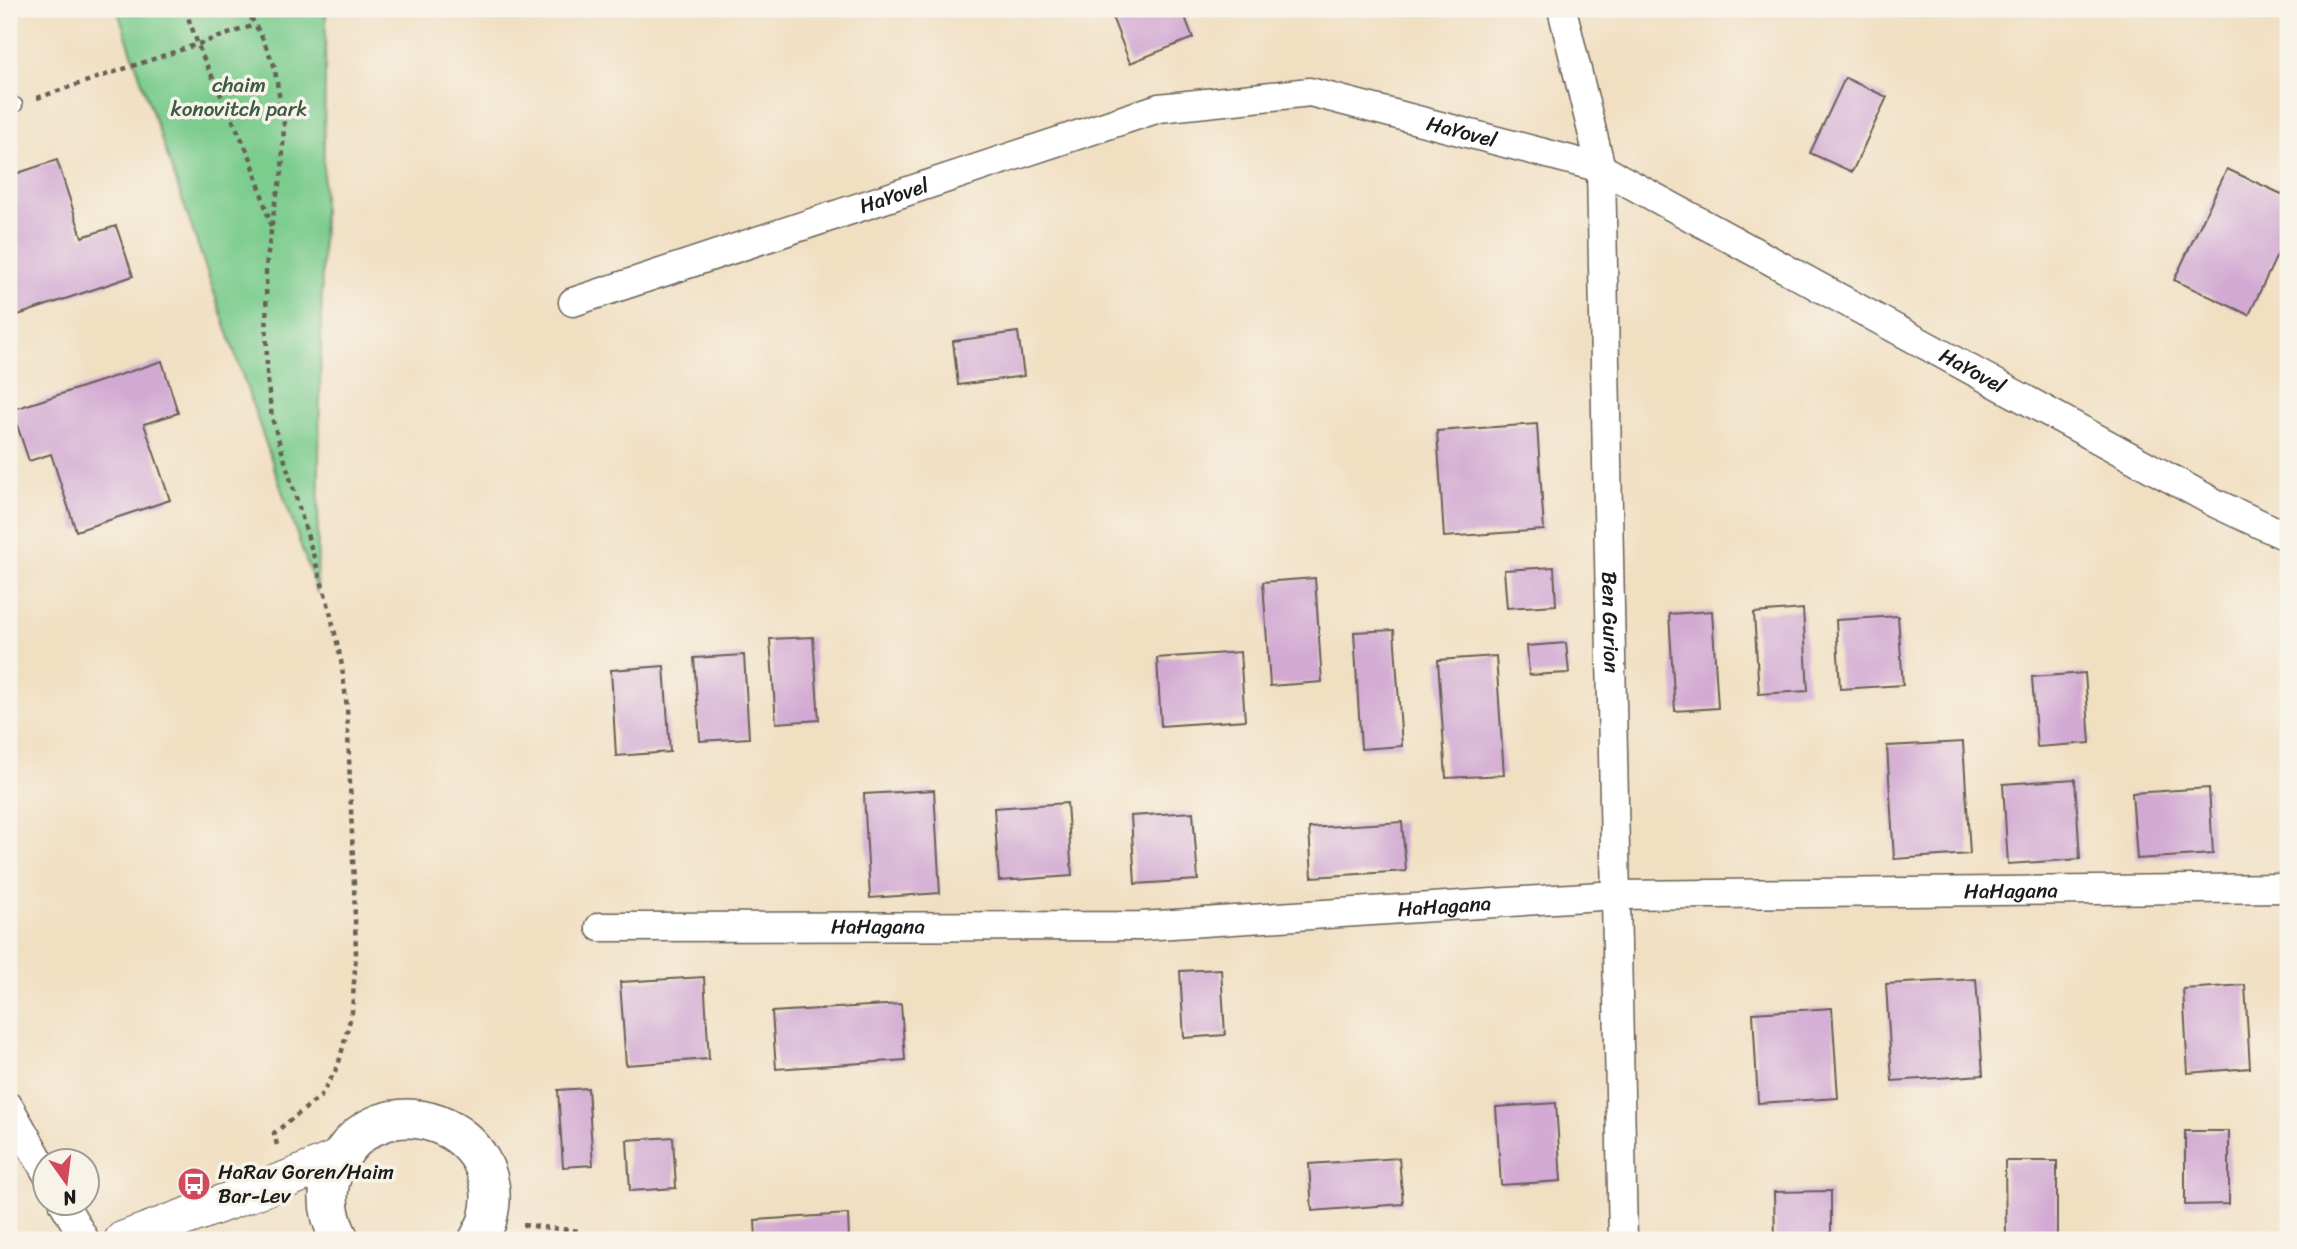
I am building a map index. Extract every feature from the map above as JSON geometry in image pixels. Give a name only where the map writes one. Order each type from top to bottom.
[{"type":"main road","points":[[341,1240],[329,1210],[328,1192],[339,1158],[351,1142],[366,1130],[384,1122],[408,1118],[433,1121],[456,1133],[473,1150],[486,1171],[490,1196],[482,1230]]},
{"type":"street","name":"Ben Gurion","points":[[1562,9],[1601,168],[1623,1240]]},
{"type":"street","name":"HaYovel","points":[[573,302],[1159,108],[1310,92],[1601,168],[2217,504],[2288,537]]},
{"type":"street","name":"HaHagana","points":[[600,927],[1142,926],[1616,895],[2288,888]]},
{"type":"street","points":[[9,1107],[32,1148]]},
{"type":"street","points":[[123,1240],[339,1158]]},
{"type":"street","points":[[73,1218],[85,1240]]},
{"type":"path","points":[[185,9],[198,44],[251,159],[273,232]]},
{"type":"path","points":[[246,9],[274,65],[284,124],[282,172],[266,267],[267,376],[272,418],[329,607],[341,660],[348,719],[356,953],[352,1012],[338,1066],[320,1097],[274,1133],[288,1179]]},
{"type":"path","points":[[54,92],[255,24]]},
{"type":"path","points":[[482,1230],[579,1231],[580,1240]]},
{"type":"green space","name":"chaim konovitch park","points":[[117,9],[326,9],[317,593]]},
{"type":"building","points":[[1109,9],[1182,9],[1193,38],[1130,63]]},
{"type":"building","points":[[1845,78],[1887,97],[1852,172],[1810,153]]},
{"type":"building","points":[[57,160],[82,237],[116,226],[133,276],[9,318],[9,176]]},
{"type":"building","points":[[2227,169],[2288,197],[2288,232],[2249,315],[2174,280]]},
{"type":"building","points":[[1018,332],[1024,376],[958,385],[953,341]]},
{"type":"building","points":[[162,361],[178,413],[144,424],[170,500],[76,531],[51,454],[29,461],[12,410]]},
{"type":"building","points":[[1537,424],[1544,530],[1444,537],[1437,431]]},
{"type":"building","points":[[1554,567],[1556,605],[1507,608],[1504,570]]},
{"type":"building","points":[[1315,578],[1322,682],[1270,686],[1263,582]]},
{"type":"building","points":[[1803,609],[1808,691],[1759,694],[1754,613]]},
{"type":"building","points":[[1712,611],[1718,708],[1675,711],[1669,614]]},
{"type":"building","points":[[1898,616],[1903,685],[1840,689],[1836,620]]},
{"type":"building","points":[[1394,630],[1402,746],[1361,749],[1354,632]]},
{"type":"building","points":[[813,637],[819,720],[776,723],[770,639]]},
{"type":"building","points":[[1566,643],[1569,673],[1529,675],[1527,646]]},
{"type":"building","points":[[1240,652],[1245,720],[1161,726],[1157,658]]},
{"type":"building","points":[[744,655],[749,738],[700,741],[694,658]]},
{"type":"building","points":[[1496,656],[1504,775],[1446,778],[1438,660]]},
{"type":"building","points":[[664,666],[670,752],[616,756],[611,670]]},
{"type":"building","points":[[2085,673],[2090,743],[2037,747],[2032,677]]},
{"type":"building","points":[[1963,742],[1970,854],[1894,859],[1887,746]]},
{"type":"building","points":[[2075,779],[2080,859],[2008,864],[2003,784]]},
{"type":"building","points":[[2209,788],[2213,854],[2137,859],[2132,793]]},
{"type":"building","points":[[934,790],[940,893],[870,898],[864,794]]},
{"type":"building","points":[[1067,803],[1072,876],[999,881],[994,808]]},
{"type":"building","points":[[1193,812],[1198,880],[1135,884],[1131,816]]},
{"type":"building","points":[[1402,822],[1406,871],[1312,877],[1309,828]]},
{"type":"building","points":[[1221,969],[1225,1035],[1184,1038],[1180,971]]},
{"type":"building","points":[[704,977],[709,1059],[626,1065],[620,982]]},
{"type":"building","points":[[1976,979],[1983,1075],[1892,1081],[1886,984]]},
{"type":"building","points":[[2245,985],[2250,1068],[2188,1073],[2183,989]]},
{"type":"building","points":[[901,1004],[905,1060],[776,1069],[772,1012]]},
{"type":"building","points":[[1832,1008],[1838,1098],[1758,1103],[1753,1013]]},
{"type":"building","points":[[588,1088],[593,1165],[563,1167],[558,1090]]},
{"type":"building","points":[[1556,1103],[1561,1181],[1501,1185],[1496,1107]]},
{"type":"building","points":[[2185,1131],[2229,1131],[2229,1204],[2185,1205]]},
{"type":"building","points":[[673,1137],[676,1188],[630,1191],[627,1140]]},
{"type":"building","points":[[1399,1158],[1403,1204],[1312,1211],[1309,1164]]},
{"type":"building","points":[[2005,1161],[2057,1161],[2057,1240],[2006,1240]]},
{"type":"building","points":[[1831,1191],[1831,1240],[1775,1240],[1774,1192]]},
{"type":"building","points":[[848,1214],[849,1240],[756,1240],[755,1220]]},
{"type":"place","name":"HaRav Goren/Haim Bar-Lev","points":[[194,1184]]}]
